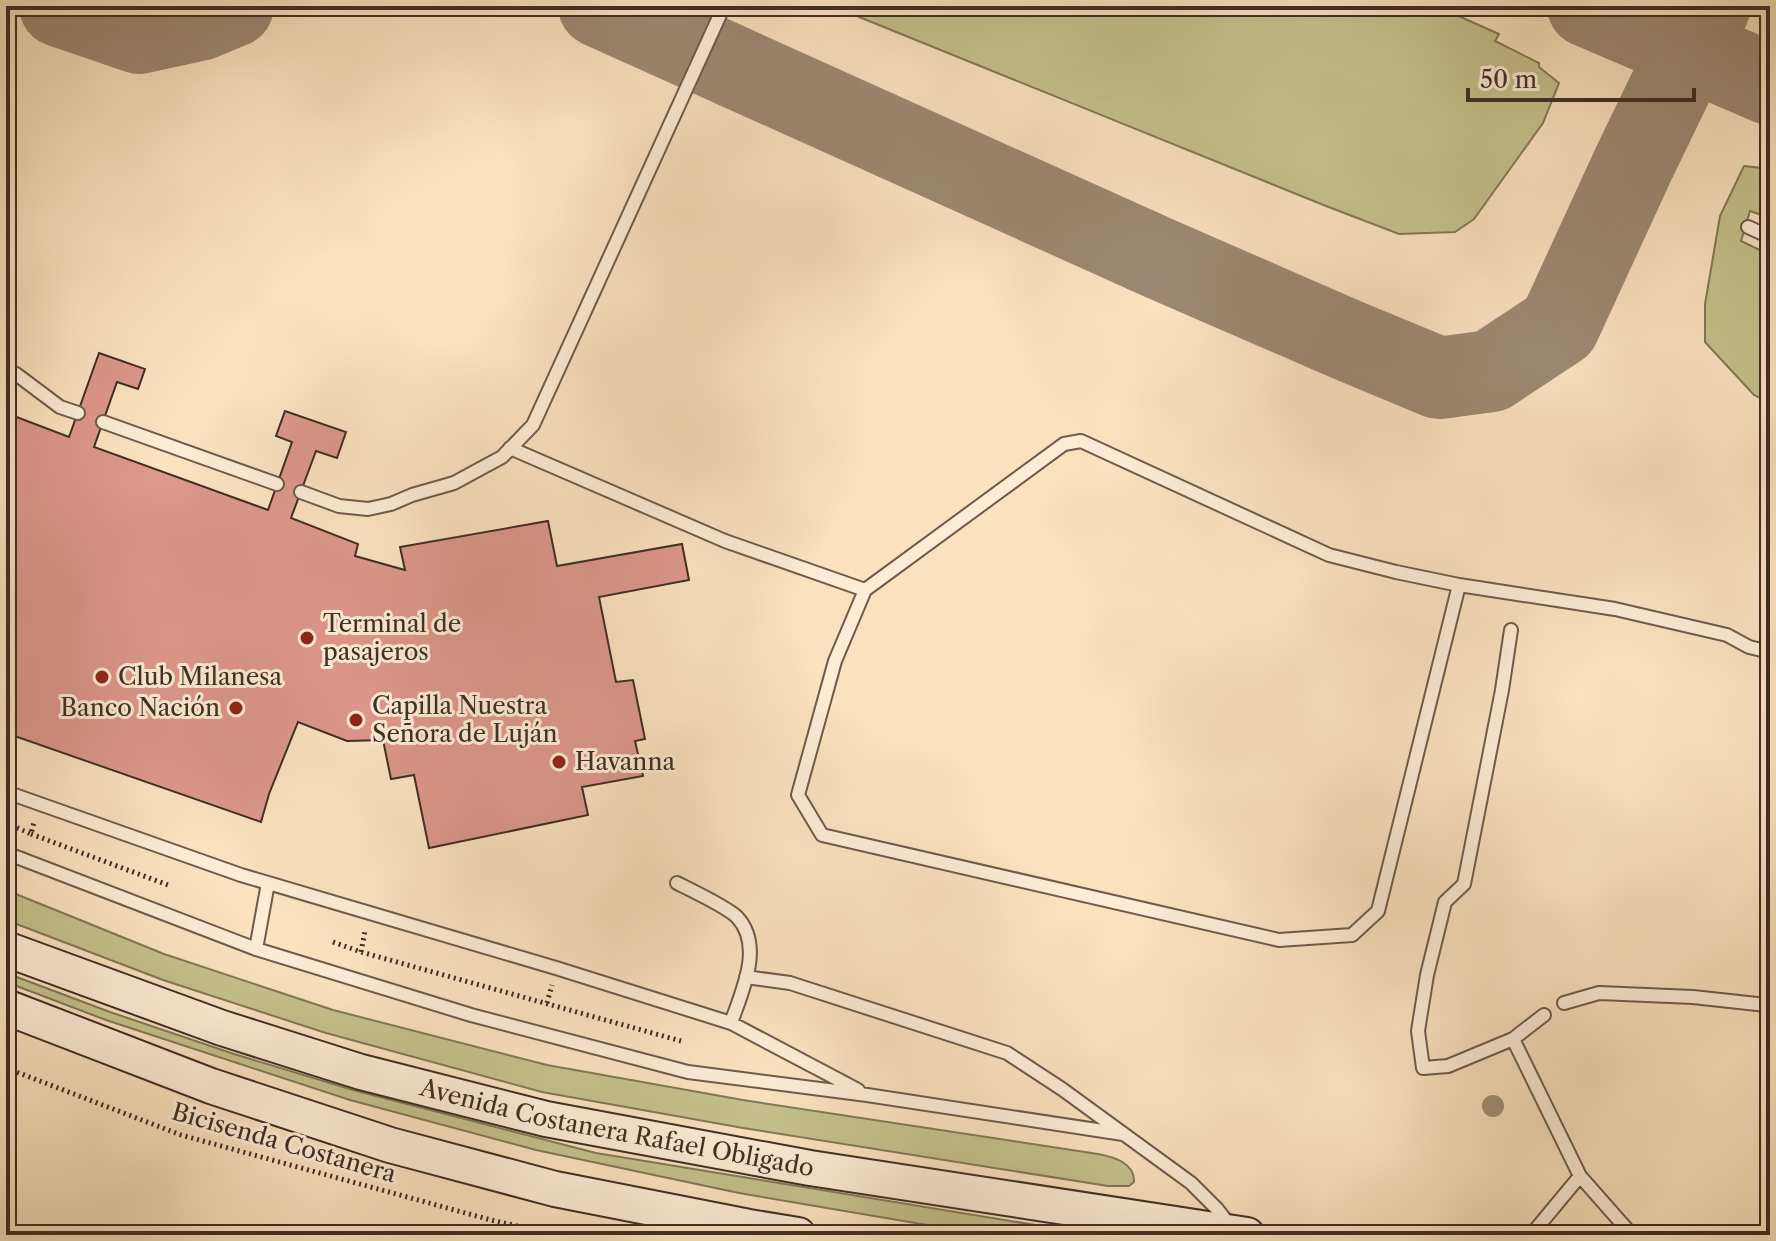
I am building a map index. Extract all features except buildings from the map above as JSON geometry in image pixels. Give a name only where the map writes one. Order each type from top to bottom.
[{"type":"main road","name":"Avenida Costanera Rafael Obligado","points":[[6,949],[236,1033],[361,1072],[546,1119],[810,1168],[1241,1234]]},
{"type":"main road","points":[[6,1007],[211,1086],[390,1145],[555,1189],[798,1235]]},
{"type":"lane","points":[[301,492],[339,506],[368,509],[391,504],[454,483],[502,457],[533,425],[724,6]]},
{"type":"lane","points":[[1748,227],[1770,237]]},
{"type":"lane","points":[[6,370],[60,407],[78,413]]},
{"type":"lane","points":[[103,422],[277,484]]},
{"type":"lane","points":[[1459,585],[1378,911],[1352,935],[1279,940],[822,835],[798,795],[835,661],[865,590],[1064,444],[1081,441],[1329,555],[1459,585],[1615,609],[1727,635],[1749,647],[1770,652]]},
{"type":"lane","points":[[510,448],[725,541],[865,590]]},
{"type":"lane","points":[[1511,630],[1464,884],[1445,902],[1427,975],[1418,1031],[1423,1068],[1448,1066],[1513,1039],[1544,1015]]},
{"type":"lane","points":[[6,792],[268,883],[731,1023],[867,1095]]},
{"type":"lane","points":[[6,853],[256,949],[471,1015],[688,1072],[867,1095],[1123,1134]]},
{"type":"lane","points":[[256,949],[268,883]]},
{"type":"lane","points":[[677,883],[735,915],[745,928],[751,944],[746,977],[731,1023]]},
{"type":"lane","points":[[746,977],[790,983],[1007,1053],[1191,1183],[1241,1234]]},
{"type":"lane","points":[[1564,1003],[1599,993],[1693,997],[1766,1005]]},
{"type":"lane","points":[[1513,1039],[1580,1176],[1632,1235]]},
{"type":"lane","points":[[1534,1235],[1580,1176]]},
{"type":"path","points":[[31,834],[168,885]]},
{"type":"path","points":[[333,942],[681,1041]]},
{"type":"path","name":"Bicisenda Costanera","points":[[6,1068],[181,1135],[491,1220],[557,1235]]},
{"type":"shaded area","points":[[832,6],[1436,6],[1499,34],[1495,41],[1539,63],[1539,67],[1559,83],[1543,123],[1474,219],[1455,232],[1399,234]]},
{"type":"shaded area","points":[[1744,166],[1770,169],[1770,218],[1750,211],[1741,241],[1770,255],[1770,403],[1754,395],[1705,342],[1705,304],[1720,216]]},
{"type":"shaded area","points":[[6,890],[164,954],[333,1010],[547,1065],[743,1100],[1104,1155],[1127,1166],[1134,1182],[1129,1186],[1108,1186],[743,1128],[542,1092],[326,1033],[163,980],[6,920]]},
{"type":"shaded area","points":[[6,973],[234,1054],[353,1090],[596,1153],[1096,1235],[998,1235],[933,1226],[739,1193],[536,1150],[350,1100],[106,1020],[6,982]]},
{"type":"taxiway","points":[[60,6],[139,33],[199,20],[233,6]]},
{"type":"taxiway","points":[[599,6],[1161,259],[1439,378],[1491,371],[1559,326],[1710,6]]},
{"type":"taxiway","points":[[1588,6],[1770,84]]},
{"type":"place","name":"Terminal de pasajeros","points":[[307,638]]},
{"type":"place","name":"Club Milanesa","points":[[102,677]]},
{"type":"place","name":"Banco Nación","points":[[236,708]]},
{"type":"place","name":"Capilla Nuestra Señora de Luján","points":[[356,720]]},
{"type":"place","name":"Havanna","points":[[559,762]]}]
